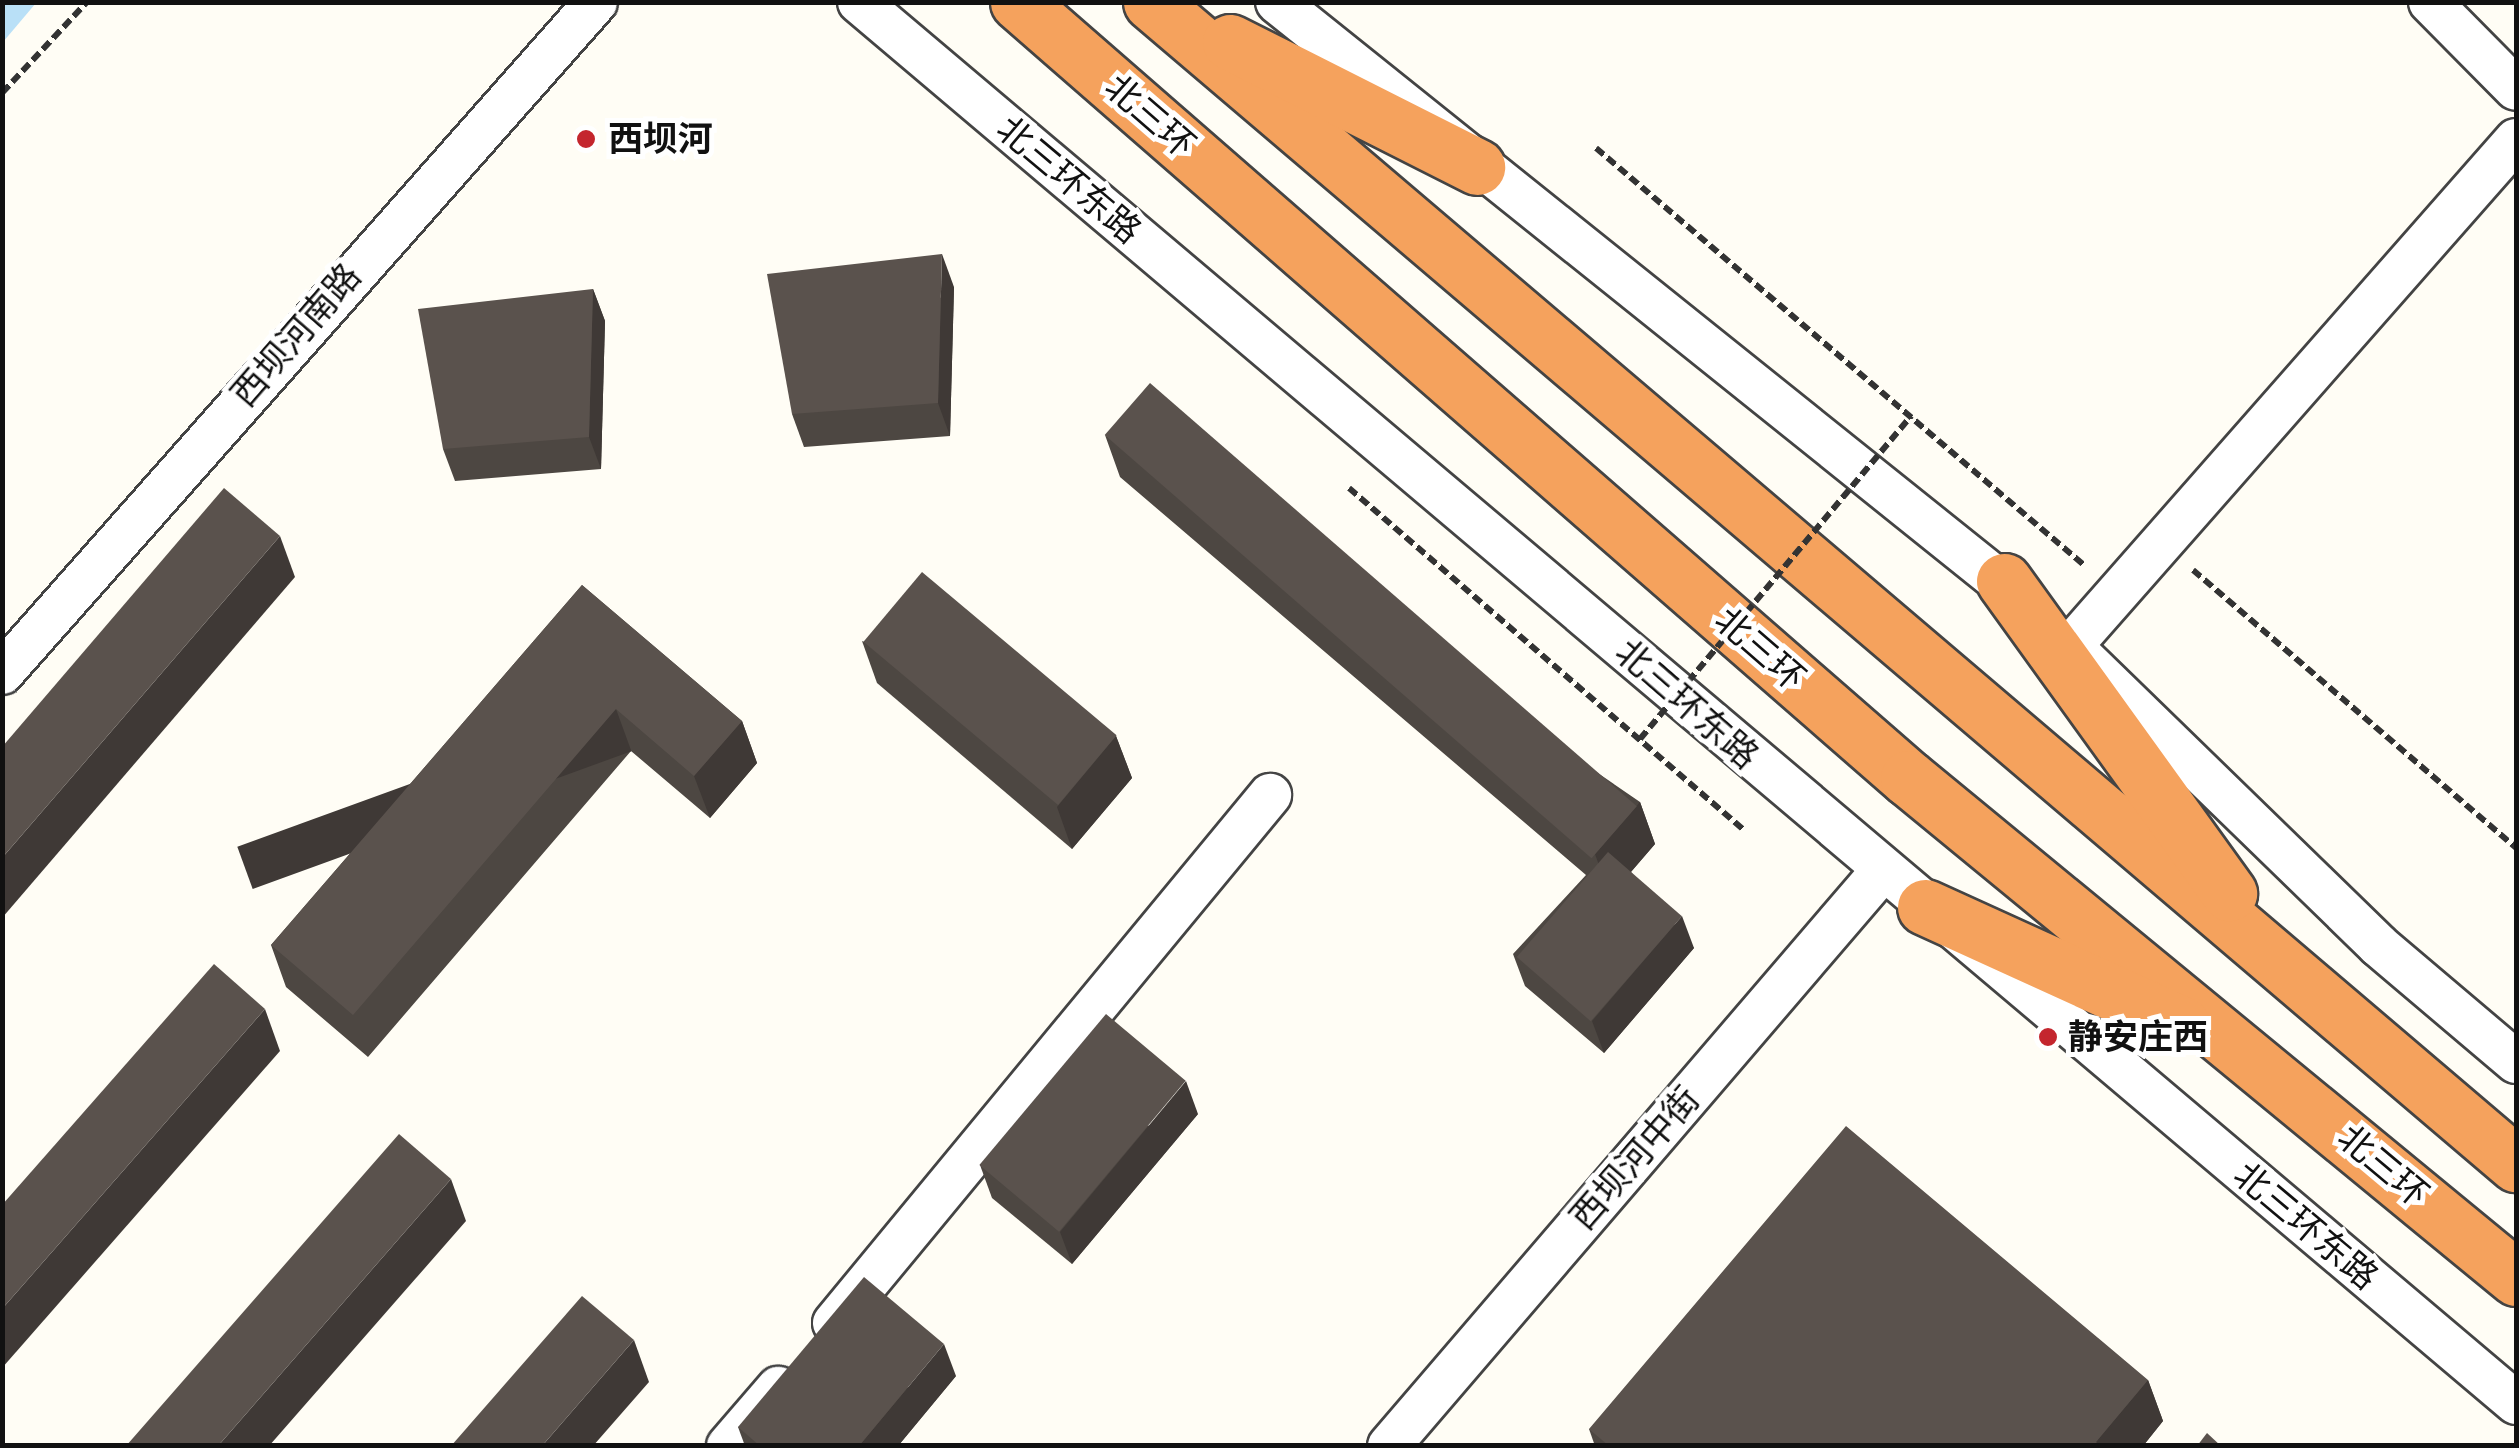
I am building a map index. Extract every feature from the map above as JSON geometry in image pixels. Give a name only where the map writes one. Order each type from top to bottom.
[{"type":"highway","name":"北三环","points":[[1018,2],[1908,778],[2257,1059],[2516,1278]]},
{"type":"highway","points":[[1152,2],[1477,167]]},
{"type":"highway","points":[[1152,2],[2516,1164]]},
{"type":"highway","points":[[2004,581],[2281,964]]},
{"type":"highway","points":[[1925,907],[2257,1059]]},
{"type":"street","name":"西坝河南路","points":[[2,674],[596,2]]},
{"type":"street","name":"北三环东路","points":[[859,2],[1882,871],[2516,1403]]},
{"type":"street","points":[[1277,2],[1477,167],[2004,581],[2378,946],[2516,1062]]},
{"type":"street","points":[[2430,2],[2516,89]]},
{"type":"street","points":[[2071,646],[2516,140]]},
{"type":"street","points":[[728,1446],[1270,794]]},
{"type":"street","name":"西坝河中街","points":[[1389,1446],[1882,871]]},
{"type":"path","points":[[2,92],[87,2]]},
{"type":"path","points":[[1596,148],[2116,594]]},
{"type":"path","points":[[1640,739],[1911,416]]},
{"type":"path","points":[[1349,488],[1746,830]]},
{"type":"path","points":[[2162,543],[2516,848]]},
{"type":"water","points":[[2,3],[36,3],[3,42]]},
{"type":"building","points":[[942,254],[938,403],[792,414],[767,274]]},
{"type":"building","points":[[593,289],[589,437],[443,449],[418,309]]},
{"type":"building","points":[[1150,383],[1637,806],[1592,858],[1105,435]]},
{"type":"building","points":[[224,488],[280,536],[2,858],[2,747]]},
{"type":"building","points":[[922,572],[1117,735],[1058,805],[864,642]]},
{"type":"building","points":[[582,585],[742,721],[694,776],[616,709],[353,1015],[271,945]]},
{"type":"building","points":[[1608,852],[1682,916],[1591,1021],[1517,957]]},
{"type":"building","points":[[214,964],[265,1009],[2,1309],[2,1205]]},
{"type":"building","points":[[1106,1014],[1186,1081],[1059,1232],[979,1165]]},
{"type":"building","points":[[1846,1126],[2148,1380],[2096,1442],[2100,1446],[1609,1446],[1589,1429]]},
{"type":"building","points":[[399,1134],[451,1179],[218,1446],[126,1446]]},
{"type":"building","points":[[864,1277],[944,1344],[859,1446],[760,1446],[738,1427]]},
{"type":"building","points":[[582,1296],[634,1340],[542,1446],[451,1446]]},
{"type":"building","points":[[2207,1433],[2221,1446],[2197,1446]]},
{"type":"place","name":"西坝河","points":[[586,139]]},
{"type":"place","name":"静安庄西","points":[[2048,1037]]}]
